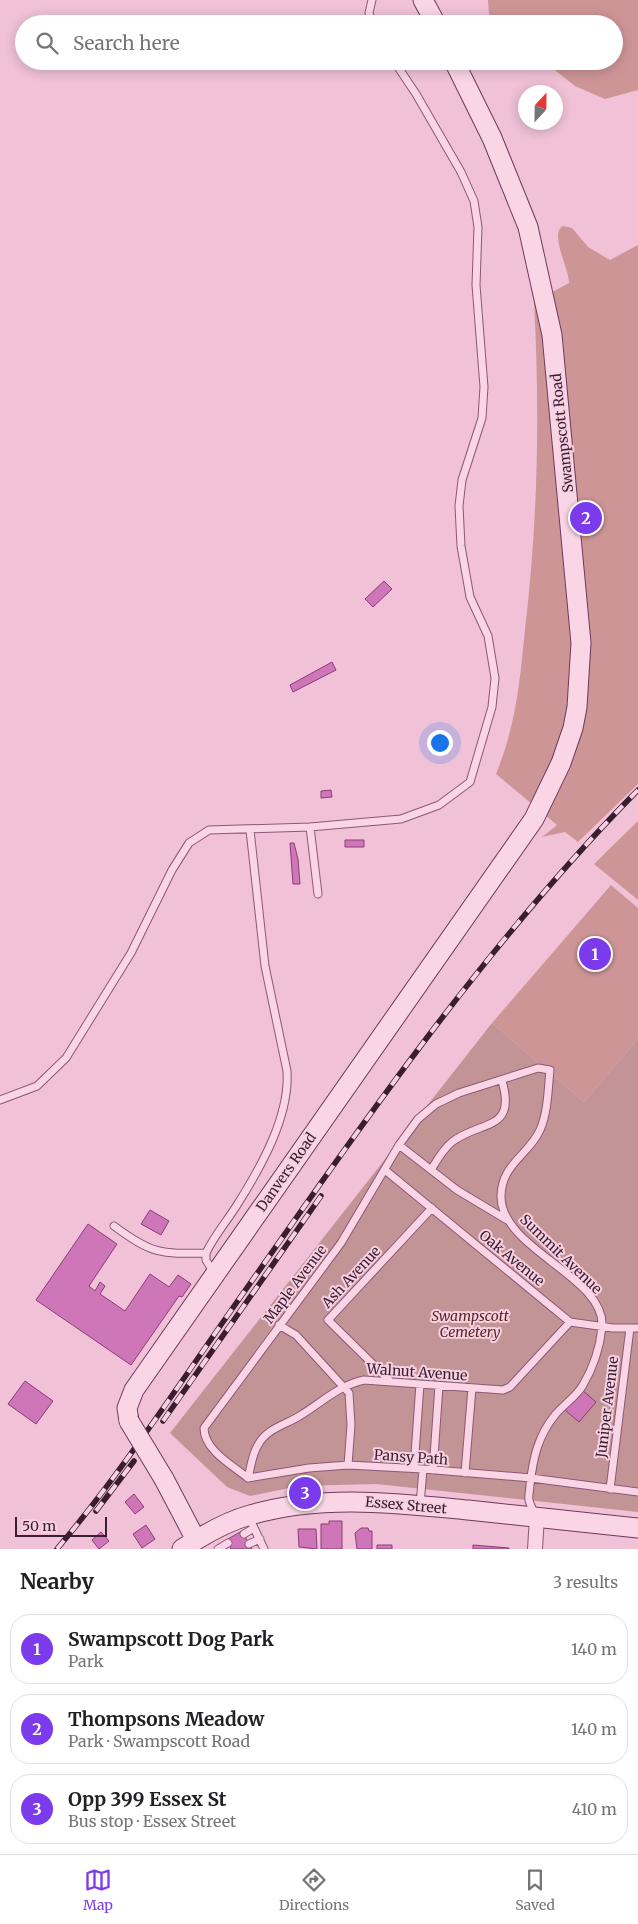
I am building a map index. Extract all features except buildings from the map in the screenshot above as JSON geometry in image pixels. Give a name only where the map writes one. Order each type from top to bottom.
[{"type":"street","points":[[423,0],[431,15]]},
{"type":"street","name":"Swampscott Road","points":[[458,70],[492,138],[528,227],[552,335],[581,643],[577,707],[573,728],[561,763],[537,816]]},
{"type":"street","name":"Danvers Road","points":[[194,1546],[164,1479],[129,1421],[127,1408],[134,1390],[214,1273],[294,1163],[537,816]]},
{"type":"street","name":"Essex Street","points":[[194,1546],[232,1521],[251,1522],[277,1508],[336,1502],[385,1502],[420,1505],[638,1528]]},
{"type":"street","points":[[534,1549],[537,1517]]},
{"type":"lane","points":[[370,15],[372,0]]},
{"type":"lane","points":[[0,1100],[37,1086],[66,1058],[131,954],[172,870],[189,843],[209,830],[230,828],[250,830],[310,828],[401,819],[439,805],[470,782],[492,707],[495,678],[488,636],[470,597],[461,546],[459,516],[462,480],[482,418],[484,387],[476,285],[478,227],[474,201],[461,172],[400,70]]},
{"type":"lane","points":[[310,828],[318,894]]},
{"type":"lane","points":[[214,1273],[206,1260],[206,1253],[255,1174],[281,1113],[288,1084],[287,1070],[265,966],[250,830]]},
{"type":"lane","name":"Maple Avenue","points":[[248,1478],[210,1446],[204,1432],[208,1420],[340,1243],[399,1145],[418,1119],[436,1104],[459,1093],[502,1081],[538,1068],[550,1070]]},
{"type":"lane","name":"Summit Avenue","points":[[550,1070],[545,1111],[540,1130],[516,1158],[503,1185],[501,1199],[507,1220],[533,1248],[581,1287],[593,1300],[600,1314],[602,1326]]},
{"type":"lane","points":[[431,1170],[452,1143],[468,1132],[498,1121],[503,1114],[506,1102],[502,1081]]},
{"type":"lane","points":[[399,1145],[457,1190],[507,1220]]},
{"type":"lane","name":"Oak Avenue","points":[[385,1170],[570,1322]]},
{"type":"lane","name":"Ash Avenue","points":[[390,1381],[328,1320],[432,1208]]},
{"type":"lane","points":[[114,1226],[151,1250],[173,1254],[206,1253]]},
{"type":"lane","points":[[570,1322],[638,1328]]},
{"type":"lane","name":"Walnut Avenue","points":[[248,1478],[257,1445],[263,1438],[274,1428],[301,1416],[344,1386],[364,1380],[496,1391],[510,1387],[570,1322]]},
{"type":"lane","points":[[279,1325],[296,1335],[349,1393],[351,1403],[348,1465]]},
{"type":"lane","points":[[537,1517],[529,1500],[536,1448],[544,1430],[582,1386],[597,1349],[602,1326]]},
{"type":"lane","name":"Juniper Avenue","points":[[610,1489],[630,1328]]},
{"type":"lane","points":[[414,1468],[420,1384]]},
{"type":"lane","points":[[433,1470],[439,1386]]},
{"type":"lane","points":[[465,1473],[472,1388]]},
{"type":"lane","name":"Pansy Path","points":[[248,1478],[309,1468],[348,1465],[414,1468],[531,1478],[638,1492]]},
{"type":"lane","points":[[420,1505],[424,1469]]},
{"type":"lane","points":[[244,1534],[251,1522]]},
{"type":"lane","points":[[251,1522],[264,1549]]},
{"type":"lane","points":[[249,1544],[260,1539]]},
{"type":"lane","points":[[218,1549],[228,1543]]},
{"type":"shaded area","points":[[488,0],[638,0],[638,90],[605,99],[575,86],[555,70],[623,70],[623,15],[489,14]]},
{"type":"shaded area","points":[[563,226],[572,228],[588,247],[610,260],[638,245],[638,784],[578,842],[565,832],[542,837],[557,825],[496,774],[503,756],[516,703],[533,548],[537,466],[534,302],[569,283],[558,236],[559,230]]},
{"type":"shaded area","points":[[638,821],[638,900],[594,864]]},
{"type":"shaded area","points":[[611,885],[638,908],[638,1039],[584,1102],[492,1023]]},
{"type":"green space","name":"Swampscott Cemetery","points":[[492,1023],[584,1102],[638,1039],[638,1512],[376,1484],[299,1486],[250,1496],[227,1487],[170,1433]]},
{"type":"railway","points":[[57,1549],[125,1462],[325,1177],[423,1043],[526,913],[581,850],[638,790]]},
{"type":"railway","points":[[163,1421],[321,1196]]},
{"type":"railway","points":[[96,1511],[134,1461]]},
{"type":"place","name":"Thompsons Meadow","points":[[586,518]]},
{"type":"place","name":"Swampscott Dog Park","points":[[595,954]]},
{"type":"place","name":"Opp 399 Essex St","points":[[305,1493]]}]
